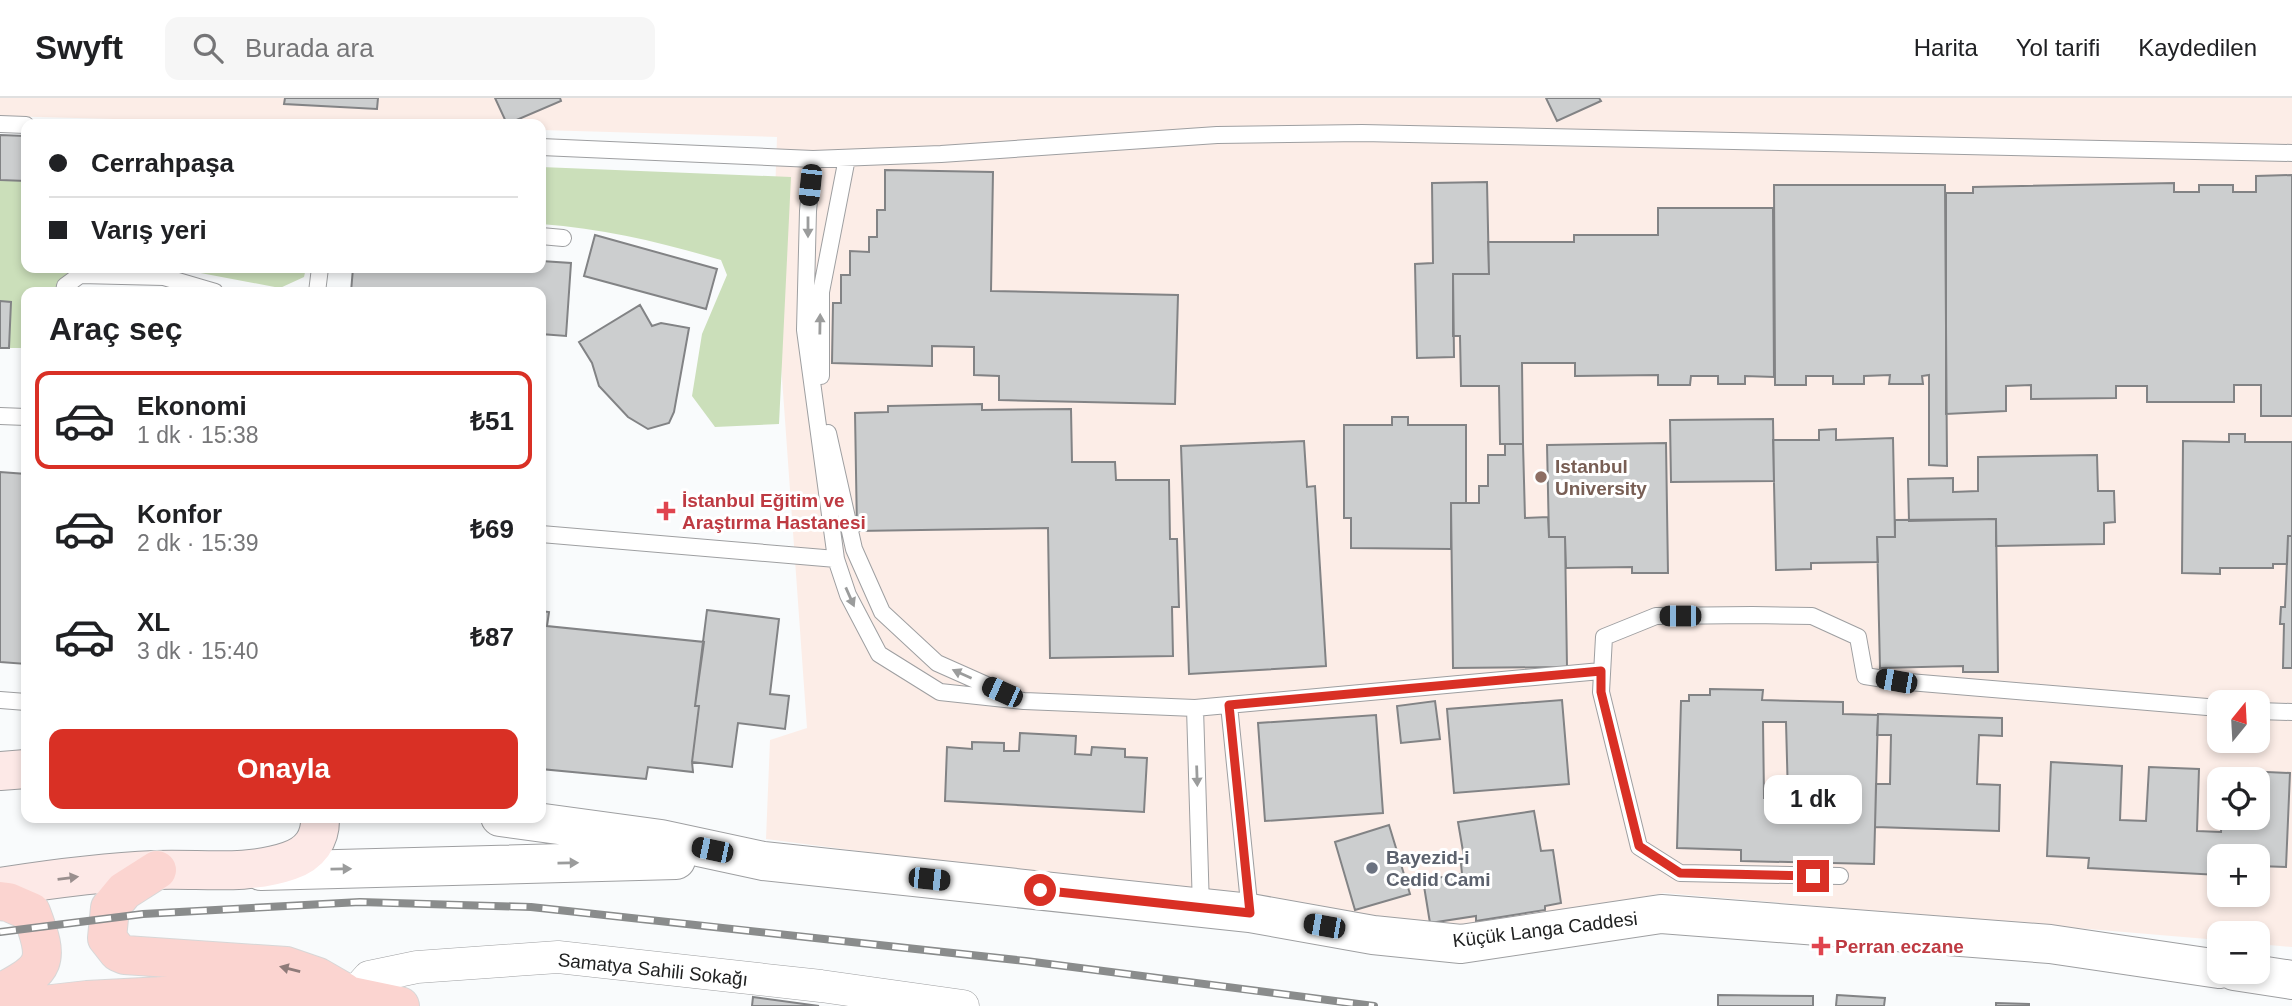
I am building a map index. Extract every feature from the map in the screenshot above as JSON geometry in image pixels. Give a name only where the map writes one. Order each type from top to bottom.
[{"type":"main road","points":[[0,771],[21,769]]},
{"type":"main road","points":[[0,887],[157,870],[248,871],[291,861],[313,846],[321,831],[320,823]]},
{"type":"main road","points":[[157,870],[124,891],[110,908],[107,938],[118,952],[125,956],[286,966],[318,977],[352,996]]},
{"type":"main road","points":[[0,901],[31,912],[40,936],[42,961],[34,973],[0,993]]},
{"type":"main road","points":[[34,1006],[163,996],[352,996],[400,1006]]},
{"type":"street","name":"Küçük Langa Caddesi","points":[[544,823],[661,839],[762,861],[1250,913],[1373,935],[1461,944],[1661,914],[2050,944],[2207,967]]},
{"type":"street","points":[[248,871],[698,860],[762,861]]},
{"type":"street","name":"Samatya Sahili Sokağı","points":[[352,996],[369,978],[417,967],[558,957],[821,986],[962,1006]]},
{"type":"street","points":[[2270,977],[2292,980]]},
{"type":"lane","points":[[0,124],[21,125]]},
{"type":"lane","points":[[546,147],[813,159],[941,154],[1217,135],[1362,133],[2292,153]]},
{"type":"lane","points":[[847,158],[821,292],[819,364],[826,421],[854,549],[882,612],[937,663],[1024,701]]},
{"type":"lane","points":[[813,159],[807,211],[805,330],[836,559],[848,595],[880,654],[940,692],[1024,701],[1195,708],[1601,671]]},
{"type":"lane","points":[[546,236],[563,238]]},
{"type":"lane","points":[[65,287],[80,275],[164,277],[198,287]]},
{"type":"lane","points":[[0,416],[21,417]]},
{"type":"lane","points":[[546,534],[836,559]]},
{"type":"lane","points":[[1840,876],[1680,873],[1639,846],[1601,692],[1604,637],[1656,616],[1812,616],[1858,637],[1865,676],[1896,681],[2207,707]]},
{"type":"lane","points":[[0,700],[21,702]]},
{"type":"lane","points":[[1229,705],[1250,913]]},
{"type":"lane","points":[[1195,708],[1201,908]]},
{"type":"lane","points":[[2270,711],[2292,712]]},
{"type":"shaded area","name":"Istanbul University","points":[[0,98],[2292,98],[2292,947],[2270,945],[2270,921],[2207,921],[2207,939],[1664,893],[1465,930],[766,839],[770,740],[807,728],[773,252],[777,137],[546,130],[546,119],[116,119],[0,116]]},
{"type":"green space","points":[[546,167],[791,177],[779,424],[715,427],[692,396],[702,334],[727,275],[721,260],[676,247],[588,229],[546,225]]},
{"type":"green space","points":[[0,180],[21,181],[21,273],[69,273],[57,287],[21,287],[21,348],[9,348],[11,302],[0,301]]},
{"type":"green space","points":[[200,273],[305,273],[304,277],[282,287]]},
{"type":"building","points":[[285,98],[378,98],[377,109],[284,104]]},
{"type":"building","points":[[495,98],[560,98],[561,101],[519,119],[505,119]]},
{"type":"building","points":[[1546,98],[1599,98],[1601,101],[1557,121]]},
{"type":"building","points":[[0,135],[21,136],[21,181],[0,180]]},
{"type":"building","points":[[885,170],[993,172],[991,291],[1178,295],[1175,404],[999,400],[999,376],[974,375],[974,347],[932,346],[932,366],[832,363],[833,303],[841,303],[841,275],[850,275],[850,251],[869,252],[869,237],[877,237],[877,210],[885,210]]},
{"type":"building","points":[[2292,175],[2292,416],[2261,416],[2261,385],[2234,385],[2234,402],[2147,402],[2147,386],[2116,386],[2116,398],[2031,399],[2031,385],[2006,386],[2006,411],[1946,414],[1946,193],[1973,193],[1973,187],[2174,183],[2174,192],[2199,192],[2199,185],[2233,185],[2233,192],[2256,192],[2256,176]]},
{"type":"building","points":[[1487,182],[1489,274],[1453,274],[1454,357],[1417,358],[1415,264],[1433,263],[1432,183]]},
{"type":"building","points":[[1774,185],[1945,185],[1947,466],[1929,465],[1929,375],[1922,376],[1923,384],[1889,384],[1890,375],[1864,376],[1864,384],[1833,384],[1833,376],[1806,376],[1806,385],[1775,385]]},
{"type":"building","points":[[1658,208],[1773,208],[1774,377],[1745,376],[1745,384],[1718,384],[1718,376],[1691,376],[1690,385],[1658,385],[1658,375],[1575,376],[1575,363],[1522,363],[1523,444],[1500,444],[1499,386],[1461,386],[1460,336],[1453,336],[1453,274],[1489,274],[1488,242],[1574,242],[1574,235],[1658,235]]},
{"type":"building","points":[[595,235],[717,269],[706,309],[584,276]]},
{"type":"building","points":[[546,261],[571,263],[566,336],[546,334],[546,287],[351,287],[353,273],[546,273]]},
{"type":"building","points":[[0,301],[11,302],[9,348],[0,348]]},
{"type":"building","points":[[640,305],[652,326],[661,323],[689,328],[674,412],[669,423],[648,429],[628,417],[599,386],[592,363],[579,342]]},
{"type":"building","points":[[982,404],[982,410],[1071,409],[1072,462],[1115,462],[1116,480],[1169,480],[1170,539],[1177,539],[1179,607],[1172,607],[1173,656],[1050,658],[1048,528],[857,531],[855,413],[888,412],[888,406]]},
{"type":"building","points":[[1392,417],[1408,417],[1408,425],[1466,425],[1466,503],[1451,503],[1451,549],[1351,548],[1351,518],[1344,518],[1344,425],[1392,425]]},
{"type":"building","points":[[1773,419],[1774,481],[1671,482],[1670,420]]},
{"type":"building","points":[[1836,429],[1836,440],[1893,438],[1895,537],[1877,537],[1878,562],[1811,563],[1811,569],[1776,570],[1773,440],[1819,440],[1819,430]]},
{"type":"building","points":[[2229,434],[2245,434],[2245,442],[2292,442],[2292,536],[2288,536],[2287,564],[2273,564],[2273,568],[2220,568],[2220,574],[2182,573],[2183,441],[2229,442]]},
{"type":"building","points":[[1304,441],[1307,487],[1315,486],[1326,666],[1189,674],[1181,446]]},
{"type":"building","points":[[1666,443],[1668,573],[1632,573],[1632,567],[1566,568],[1565,537],[1549,537],[1547,445]]},
{"type":"building","points":[[1505,444],[1523,444],[1525,518],[1548,517],[1549,537],[1565,537],[1567,667],[1453,668],[1451,503],[1479,503],[1479,486],[1488,486],[1488,455],[1505,455]]},
{"type":"building","points":[[2097,455],[2098,491],[2114,491],[2115,522],[2104,523],[2104,544],[1996,546],[1996,519],[1909,521],[1908,479],[1953,478],[1953,492],[1978,491],[1978,457]]},
{"type":"building","points":[[0,472],[21,474],[21,664],[0,662]]},
{"type":"building","points":[[1996,519],[1998,672],[1963,672],[1963,666],[1880,668],[1877,537],[1895,537],[1895,520]]},
{"type":"building","points":[[2288,536],[2292,536],[2292,668],[2283,668],[2284,624],[2280,624],[2281,607],[2285,607]]},
{"type":"building","points":[[707,610],[779,619],[770,694],[789,696],[785,729],[738,723],[732,767],[692,762],[699,706],[695,706]]},
{"type":"building","points":[[546,612],[549,612],[547,626],[704,642],[695,706],[699,706],[693,772],[648,767],[646,779],[546,769]]},
{"type":"building","points":[[1710,689],[1763,690],[1762,700],[1843,702],[1843,714],[1878,715],[1874,864],[1741,861],[1741,850],[1677,848],[1681,701],[1689,701],[1689,695],[1710,695]],"holes":[[[1763,722],[1786,722],[1788,797],[1764,798]]]},
{"type":"building","points":[[1562,700],[1569,784],[1454,793],[1447,709]]},
{"type":"building","points":[[1435,701],[1440,739],[1401,743],[1397,706]]},
{"type":"building","points":[[1878,714],[2002,718],[2002,736],[1979,735],[1977,784],[2000,785],[1999,831],[1875,827],[1876,784],[1890,784],[1891,735],[1877,735]]},
{"type":"building","points":[[1376,715],[1383,813],[1265,821],[1258,723]]},
{"type":"building","points":[[1020,733],[1076,736],[1075,754],[1091,755],[1092,747],[1125,749],[1125,757],[1147,758],[1144,812],[945,801],[947,747],[972,749],[972,742],[1004,743],[1004,751],[1019,751]]},
{"type":"building","points":[[2051,762],[2122,766],[2120,820],[2146,821],[2149,767],[2199,769],[2197,831],[2270,830],[2270,772],[2290,773],[2286,867],[2270,866],[2270,844],[2207,844],[2207,874],[2088,868],[2089,858],[2047,856]]},
{"type":"building","points":[[1534,811],[1541,851],[1553,850],[1561,903],[1545,906],[1545,910],[1476,921],[1476,916],[1430,923],[1423,880],[1462,874],[1461,864],[1465,863],[1458,822]]},
{"type":"building","name":"Bayezid-i Cedid Cami","points":[[1389,825],[1410,894],[1355,910],[1335,842]]},
{"type":"building","points":[[1718,995],[1813,996],[1813,1006],[1718,1006]]},
{"type":"building","points":[[1837,995],[1885,998],[1884,1006],[1836,1006]]},
{"type":"building","points":[[753,997],[819,1006],[752,1006]]},
{"type":"building","points":[[1996,1003],[2029,1004],[2029,1006],[1996,1006]]},
{"type":"railway","points":[[0,932],[143,914],[360,902],[531,907],[1026,961],[1374,1006]]},
{"type":"place","name":"Istanbul University","points":[[1541,477]]},
{"type":"place","name":"İstanbul Eğitim ve Araştırma Hastanesi","points":[[666,511]]},
{"type":"place","name":"Bayezid-i Cedid Cami","points":[[1372,868]]},
{"type":"place","name":"Perran eczane","points":[[1821,946]]},
{"type":"route","points":[[1040,890],[1250,913],[1229,705],[1601,671],[1601,692],[1639,846],[1680,873],[1813,876]]}]
